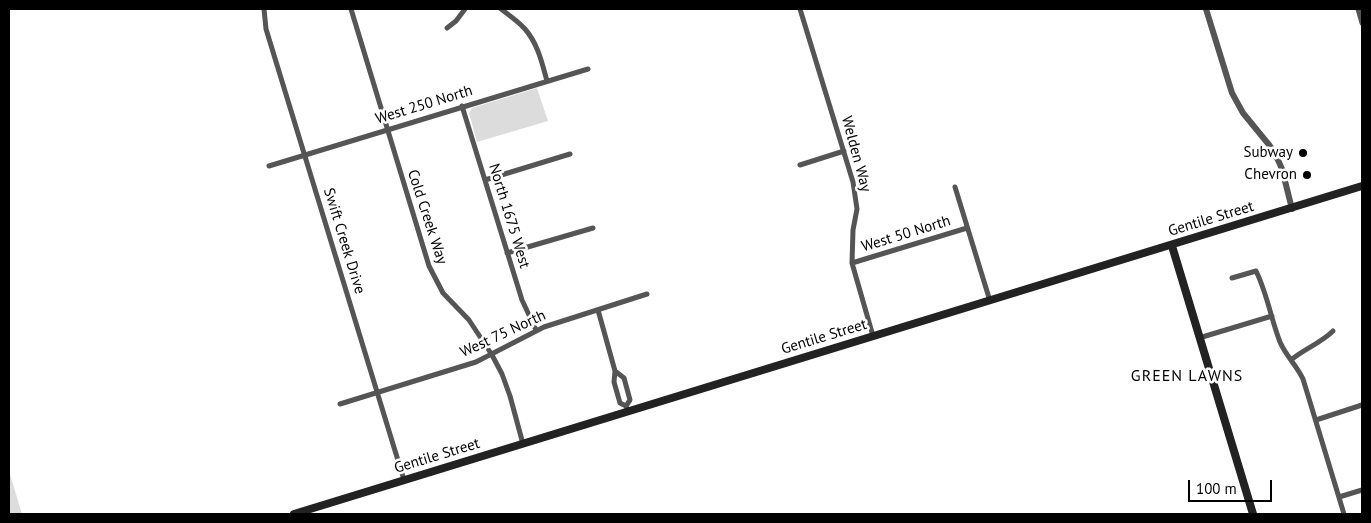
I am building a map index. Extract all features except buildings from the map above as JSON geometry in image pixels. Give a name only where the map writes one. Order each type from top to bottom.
[{"type":"main road","name":"Gentile Street","points":[[294,514],[524,444],[627,409],[1172,246],[1362,186]]},
{"type":"main road","points":[[1172,246],[1253,514]]},
{"type":"street","name":"Swift Creek Drive","points":[[264,9],[266,29],[404,480]]},
{"type":"street","name":"Cold Creek Way","points":[[351,9],[428,266],[443,293],[469,320],[492,354],[510,396],[524,444]]},
{"type":"street","points":[[447,28],[456,21],[465,9]]},
{"type":"street","points":[[501,9],[525,29],[532,39],[547,81]]},
{"type":"street","name":"Welden Way","points":[[800,9],[853,182],[857,210],[853,230],[852,263],[873,336]]},
{"type":"street","points":[[1206,9],[1232,93],[1243,113],[1270,146],[1278,160],[1292,208]]},
{"type":"street","points":[[1358,9],[1362,23]]},
{"type":"street","name":"West 250 North","points":[[269,166],[588,69]]},
{"type":"street","name":"North 1675 West","points":[[462,106],[522,300],[536,330]]},
{"type":"street","points":[[800,165],[844,151]]},
{"type":"street","points":[[485,180],[570,154]]},
{"type":"street","points":[[955,187],[990,301]]},
{"type":"street","points":[[508,253],[593,228]]},
{"type":"street","name":"West 50 North","points":[[852,263],[967,228]]},
{"type":"street","points":[[1232,278],[1256,271],[1262,282],[1280,343],[1299,369],[1303,379],[1344,514]]},
{"type":"street","name":"West 75 North","points":[[340,404],[476,362],[536,330],[647,294]]},
{"type":"street","points":[[598,310],[615,371],[614,382],[620,403],[627,409],[630,400],[624,378],[615,371]]},
{"type":"street","points":[[1199,338],[1272,316]]},
{"type":"street","points":[[1291,360],[1309,346],[1326,338],[1333,331]]},
{"type":"street","points":[[1316,420],[1362,405]]},
{"type":"street","points":[[1339,497],[1362,490]]},
{"type":"shaded area","points":[[537,88],[548,121],[477,142],[469,113],[472,108]]},
{"type":"shaded area","points":[[9,471],[22,514],[9,514]]},
{"type":"place","name":"Subway","points":[[1303,153]]},
{"type":"place","name":"Chevron","points":[[1307,175]]},
{"type":"district","name":"GREEN LAWNS","points":[[1187,376]]}]
